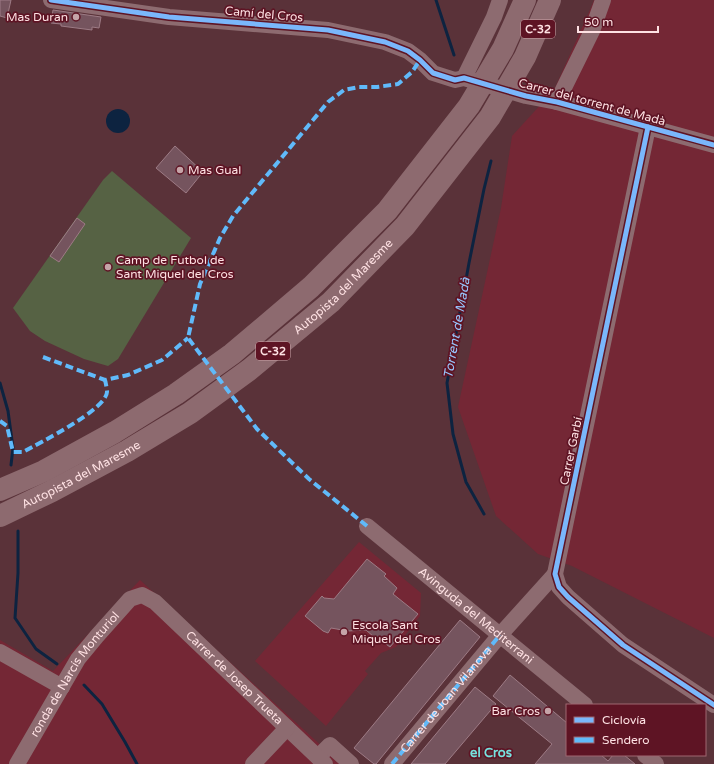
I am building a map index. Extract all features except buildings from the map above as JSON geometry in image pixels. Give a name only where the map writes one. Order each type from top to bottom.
[{"type":"highway","name":"Autopista del Maresme","points":[[0,490],[44,471],[115,432],[176,394],[232,354],[311,287],[387,211],[469,106],[503,49],[525,0]]},
{"type":"highway","name":"Autopista del Maresme","points":[[0,516],[52,491],[127,451],[190,413],[249,370],[331,302],[405,226],[490,117],[525,57],[550,0]]},
{"type":"street","name":"Camí del Cros","points":[[51,0],[169,17],[328,30],[385,42],[408,52],[420,60],[433,73],[455,80],[464,78]]},
{"type":"street","points":[[464,78],[494,17],[500,0]]},
{"type":"street","points":[[557,102],[592,31],[603,0]]},
{"type":"street","name":"Carrer del torrent de Madà","points":[[464,78],[526,96],[557,102],[714,145]]},
{"type":"street","name":"Carrer Garbí","points":[[556,574],[648,127]]},
{"type":"street","name":"Avinguda del Mediterrani","points":[[368,526],[584,704]]},
{"type":"street","points":[[556,574],[559,587],[623,645],[714,705]]},
{"type":"street","name":"Carrer de Joan Vilanova","points":[[392,764],[500,635],[556,574]]},
{"type":"street","name":"ronda de Narcís Monturiol","points":[[17,764],[78,659],[130,599],[142,595]]},
{"type":"street","name":"Carrer de Josep Trueta","points":[[142,595],[156,602],[322,760]]},
{"type":"street","points":[[0,652],[62,687]]},
{"type":"street","points":[[253,764],[287,728]]},
{"type":"street","points":[[322,760],[330,745],[351,764]]},
{"type":"street","points":[[646,756],[656,764]]},
{"type":"shaded area","points":[[594,0],[714,0],[714,638],[572,566],[538,554],[496,516],[458,407],[501,208],[512,136],[554,90]]},
{"type":"shaded area","name":"Escola Sant Miquel del Cros","points":[[359,542],[421,593],[420,616],[396,647],[381,653],[365,671],[368,674],[326,726],[255,661]]},
{"type":"shaded area","points":[[140,580],[341,764],[0,764],[0,640],[53,671]]},
{"type":"green space","name":"Camp de Futbol de Sant Miquel del Cros","points":[[112,171],[191,238],[118,359],[108,366],[84,359],[45,341],[30,331],[13,308],[103,180]]},
{"type":"water","points":[[118,109],[123,110],[129,116],[129,126],[123,132],[118,133],[113,132],[107,126],[106,121],[107,116],[113,110]]},
{"type":"waterway","name":"Torrent de Madà","points":[[436,0],[454,55]]},
{"type":"waterway","name":"Torrent de Madà","points":[[484,514],[466,482],[453,434],[447,383],[469,263],[491,161]]},
{"type":"waterway","points":[[0,383],[8,411],[13,448],[11,465]]},
{"type":"waterway","points":[[18,531],[18,573],[15,618],[36,649],[57,664]]},
{"type":"waterway","points":[[84,685],[102,704],[137,764]]},
{"type":"marked path","points":[[367,526],[309,479],[257,429],[188,338],[200,284],[220,238],[233,216],[328,102],[344,90],[359,87],[377,87],[398,84],[412,72],[420,60]]},
{"type":"marked path","points":[[43,357],[105,380],[128,375],[162,360],[188,338]]},
{"type":"marked path","points":[[0,421],[7,426],[13,452],[23,452],[71,425],[96,408],[104,399],[107,392],[105,380]]},
{"type":"marked path","points":[[392,764],[500,635]]},
{"type":"cycle path","points":[[51,0],[169,17],[328,30],[385,42],[408,51],[433,73],[455,80],[464,78],[526,96],[557,102],[714,145]]},
{"type":"cycle path","points":[[648,127],[555,574],[559,587],[568,597],[623,645],[714,705]]},
{"type":"place","name":"Mas Duran","points":[[76,17]]},
{"type":"place","name":"Mas Gual","points":[[180,170]]},
{"type":"place","name":"Camp de Futbol de Sant Miquel del Cros","points":[[108,267]]},
{"type":"place","name":"Escola Sant Miquel del Cros","points":[[344,632]]},
{"type":"place","name":"Bar Cros","points":[[548,711]]},
{"type":"district","name":"el Cros","points":[[491,753]]}]
